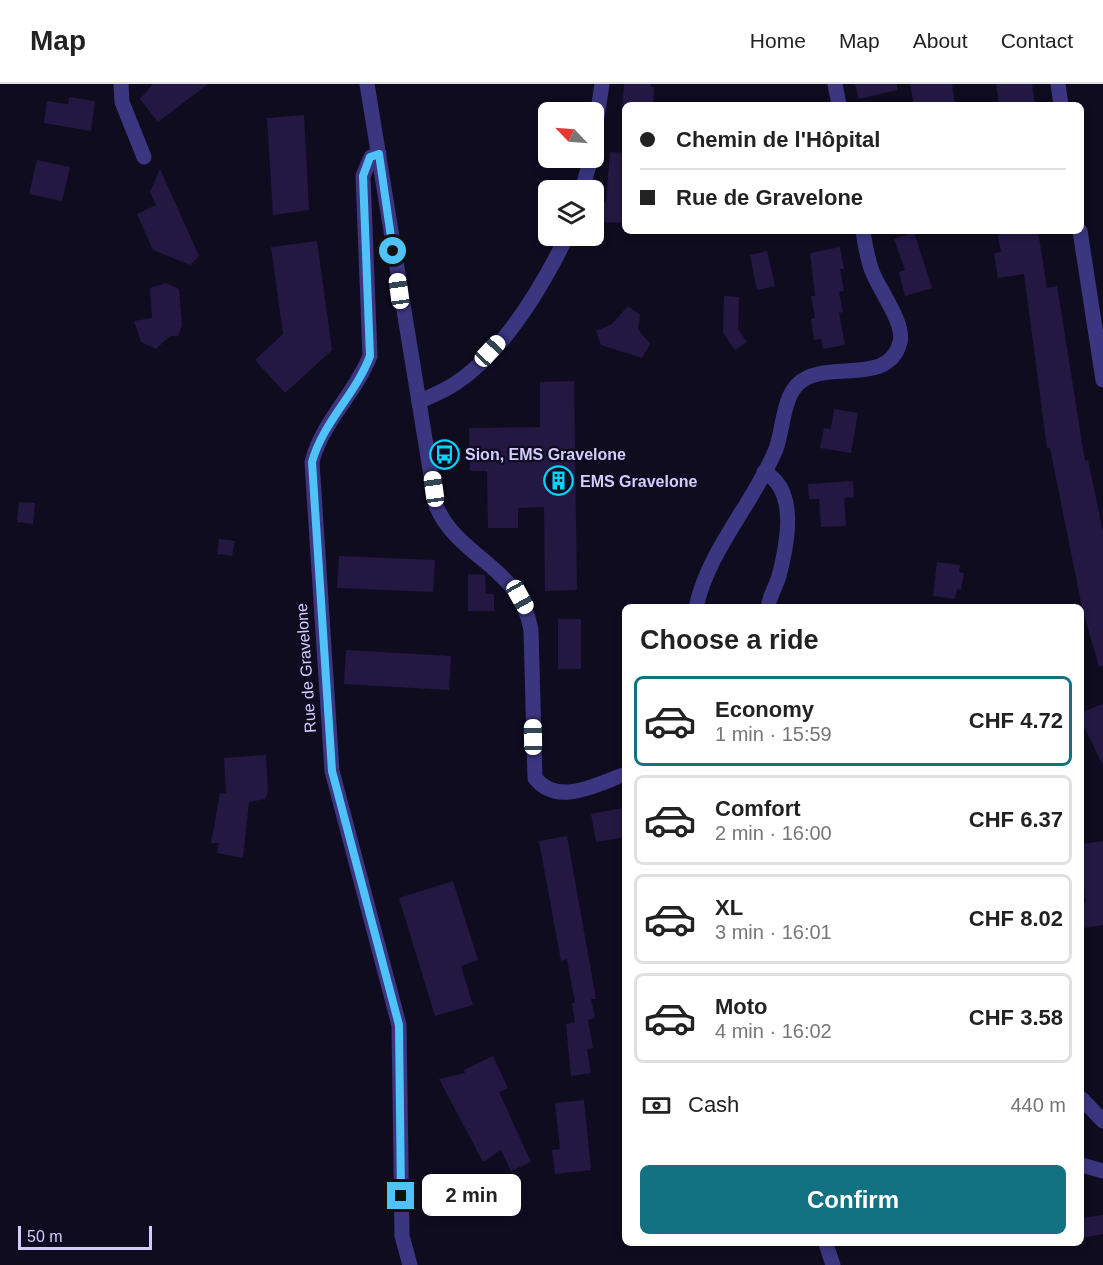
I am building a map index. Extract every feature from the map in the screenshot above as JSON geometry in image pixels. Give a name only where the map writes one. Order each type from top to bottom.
[{"type":"street","points":[[122,84],[122,102],[144,157]]},
{"type":"street","points":[[367,84],[436,506],[443,522],[453,535],[497,571],[528,609],[531,630],[533,759],[536,778],[544,789],[555,793],[567,792],[622,775]]},
{"type":"street","points":[[599,102],[602,84]]},
{"type":"street","points":[[835,84],[838,102]]},
{"type":"street","points":[[1058,84],[1061,102]]},
{"type":"street","name":"Rue de Gravelone","points":[[379,154],[370,157],[363,176],[370,356],[364,373],[322,435],[312,462],[332,771],[399,1025],[402,1236],[410,1265]]},
{"type":"street","points":[[698,604],[716,559],[776,450],[791,394],[797,385],[819,374],[874,368],[893,357],[900,344],[900,328],[872,271],[864,234]]},
{"type":"street","points":[[1081,234],[1099,325],[1103,380]]},
{"type":"street","points":[[419,402],[457,382],[499,341],[544,279],[562,246]]},
{"type":"street","points":[[764,472],[775,478],[787,499],[786,542],[769,604]]},
{"type":"street","points":[[1084,1101],[1103,1121]]},
{"type":"street","points":[[1084,1166],[1103,1172]]},
{"type":"street","points":[[827,1246],[833,1265]]},
{"type":"building","points":[[153,84],[208,84],[158,122],[140,99]]},
{"type":"building","points":[[624,84],[651,84],[651,87],[654,87],[653,102],[622,102]]},
{"type":"building","points":[[855,84],[897,84],[897,90],[859,99]]},
{"type":"building","points":[[910,84],[952,84],[955,102],[913,102]]},
{"type":"building","points":[[996,84],[1032,84],[1035,102],[999,102]]},
{"type":"building","points":[[69,97],[95,101],[91,131],[44,123],[47,101],[68,104]]},
{"type":"building","points":[[304,115],[309,210],[273,215],[267,118]]},
{"type":"building","points":[[610,152],[622,153],[622,223],[604,222],[604,202],[606,202]]},
{"type":"building","points":[[37,160],[70,167],[62,201],[29,194]]},
{"type":"building","points":[[160,169],[199,256],[190,265],[153,250],[137,214],[156,205],[150,192]]},
{"type":"building","points":[[915,234],[932,288],[905,296],[899,272],[905,270],[894,239]]},
{"type":"building","points":[[998,234],[1038,234],[1047,288],[1057,286],[1085,461],[1088,460],[1103,532],[1103,666],[1099,667],[1084,614],[1084,604],[1081,604],[1050,448],[1047,448],[1024,274],[998,278],[994,253],[1001,252]]},
{"type":"building","points":[[317,241],[332,350],[285,393],[255,360],[283,334],[271,247]]},
{"type":"building","points":[[840,247],[844,269],[840,269],[844,291],[839,292],[843,312],[839,313],[845,345],[823,349],[821,339],[814,340],[811,319],[815,318],[811,296],[815,296],[810,253]]},
{"type":"building","points":[[767,251],[775,286],[757,290],[750,255]]},
{"type":"building","points":[[166,283],[179,289],[182,325],[178,336],[170,336],[156,349],[141,342],[134,321],[152,318],[150,288]]},
{"type":"building","points":[[724,296],[739,297],[738,329],[747,342],[735,350],[723,333]]},
{"type":"building","points":[[628,306],[640,315],[638,329],[650,344],[642,358],[601,345],[596,331],[612,324]]},
{"type":"building","name":"EMS Gravelone","points":[[574,381],[577,590],[545,591],[544,507],[518,508],[518,528],[488,528],[487,471],[470,471],[469,428],[540,427],[540,382]]},
{"type":"building","points":[[834,409],[858,413],[851,453],[820,448],[824,428],[831,429]]},
{"type":"building","points":[[853,481],[854,497],[844,498],[846,526],[821,527],[819,499],[809,499],[808,484]]},
{"type":"building","points":[[19,502],[35,503],[33,524],[17,522]]},
{"type":"building","points":[[219,539],[235,541],[232,556],[217,554]]},
{"type":"building","points":[[339,556],[435,560],[433,592],[337,588]]},
{"type":"building","points":[[937,562],[960,565],[959,572],[964,573],[961,590],[957,589],[955,599],[933,596]]},
{"type":"building","points":[[468,574],[485,575],[486,594],[494,594],[494,611],[468,611]]},
{"type":"building","points":[[558,619],[581,619],[581,669],[558,669]]},
{"type":"building","points":[[346,650],[451,656],[449,690],[344,684]]},
{"type":"building","points":[[1103,704],[1103,766],[1084,726],[1084,711]]},
{"type":"building","points":[[266,755],[268,792],[265,799],[249,802],[243,858],[217,853],[219,843],[211,843],[220,793],[226,794],[224,758]]},
{"type":"building","points":[[622,808],[622,838],[596,842],[591,814]]},
{"type":"building","points":[[567,836],[596,999],[591,999],[595,1018],[588,1020],[593,1048],[587,1049],[591,1073],[571,1076],[566,1024],[575,1022],[572,1003],[575,1003],[567,959],[561,961],[539,841]]},
{"type":"building","points":[[1103,841],[1103,925],[1084,928],[1084,902],[1086,902],[1084,844]]},
{"type":"building","points":[[453,881],[478,960],[461,966],[473,1005],[435,1016],[399,898]]},
{"type":"building","points":[[493,1056],[508,1088],[499,1092],[531,1162],[511,1171],[501,1150],[483,1162],[439,1079],[465,1073],[464,1070]]},
{"type":"building","points":[[584,1100],[591,1170],[555,1174],[552,1150],[560,1149],[555,1103]]},
{"type":"building","points":[[1103,1215],[1103,1234],[1084,1238],[1084,1218]]},
{"type":"place","name":"Sion, EMS Gravelone","points":[[444,454]]},
{"type":"place","name":"EMS Gravelone","points":[[559,481]]},
{"type":"route","points":[[393,251],[379,154],[370,157],[363,176],[372,339],[370,356],[364,373],[322,435],[316,446],[312,462],[332,771],[347,834],[396,1006],[399,1025],[401,1196]]}]
